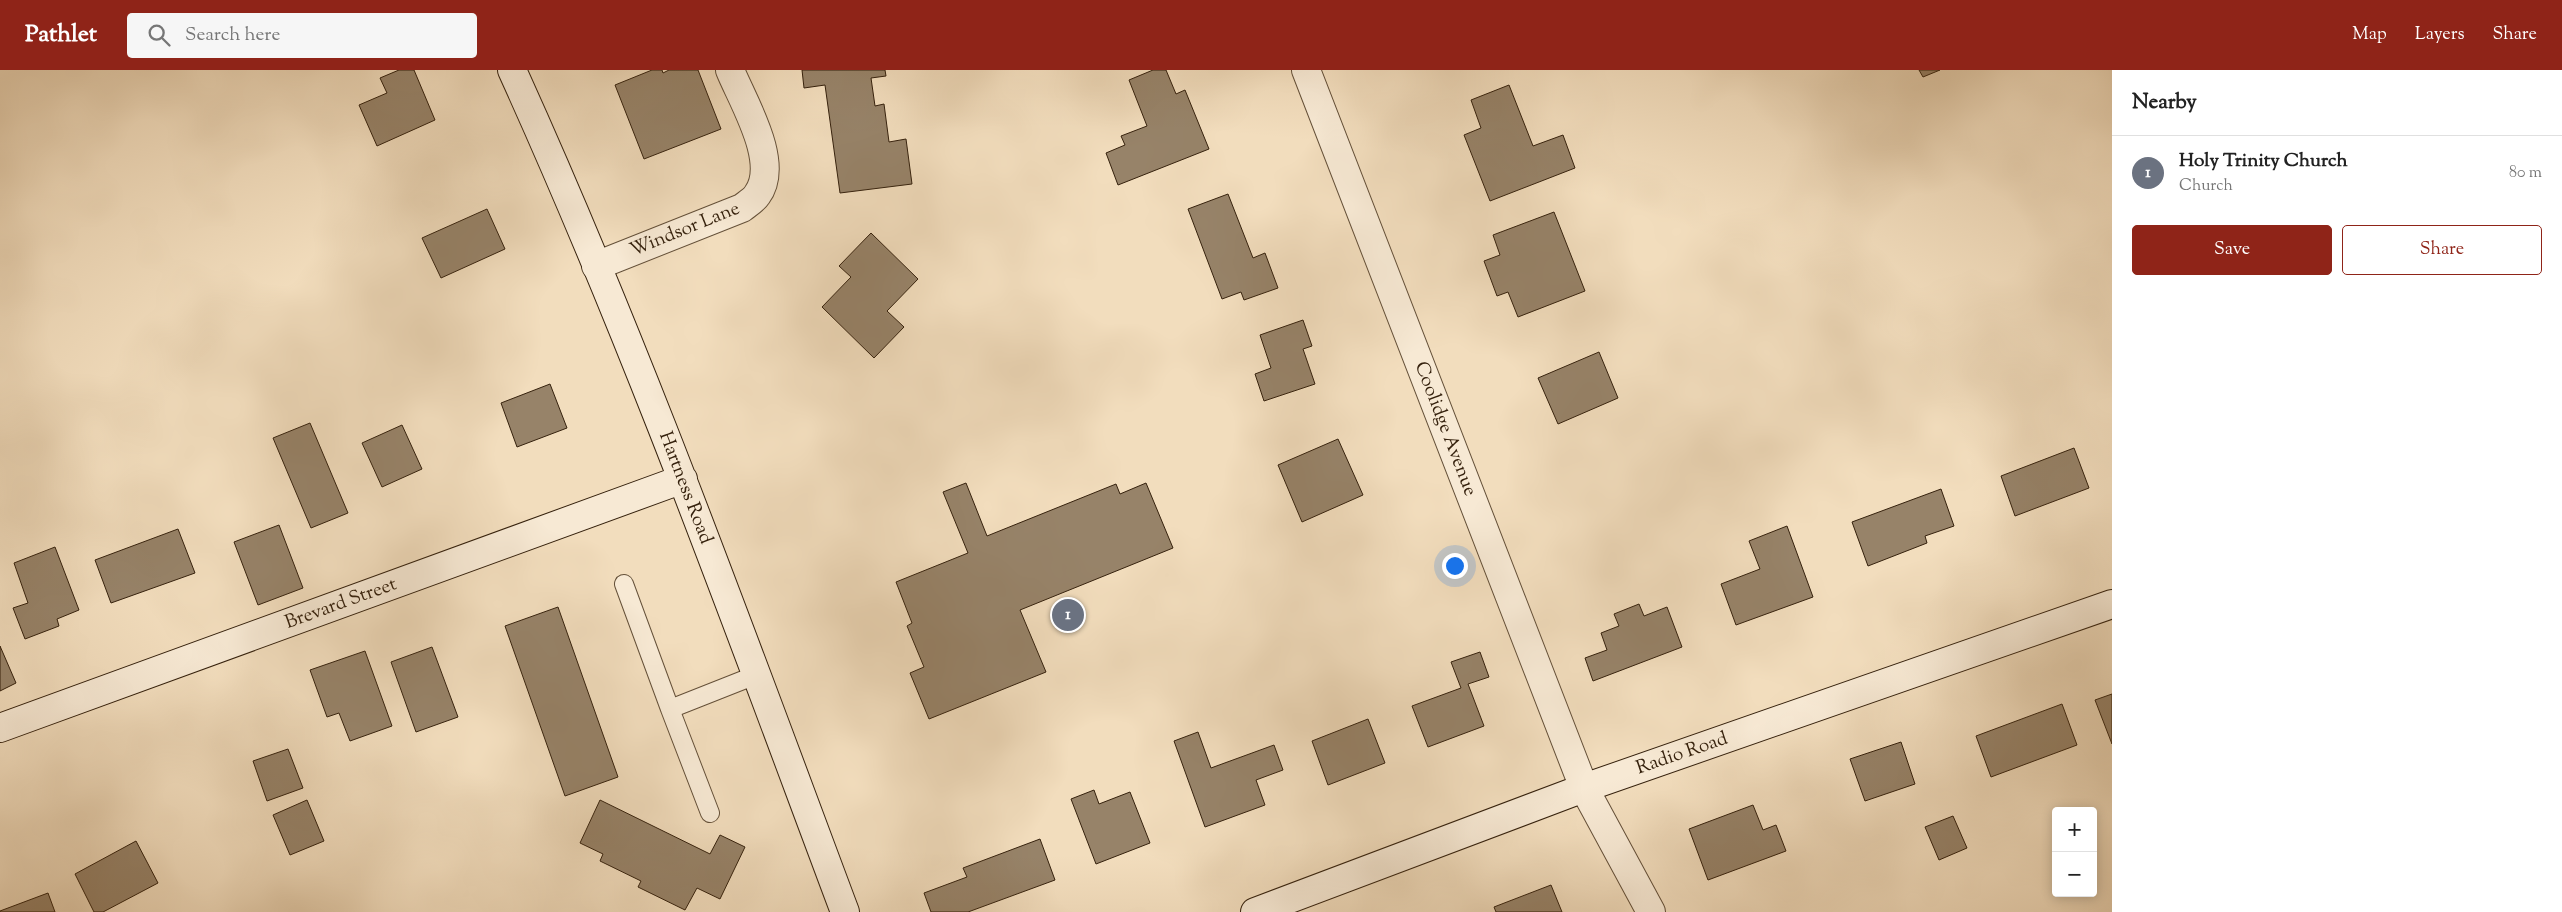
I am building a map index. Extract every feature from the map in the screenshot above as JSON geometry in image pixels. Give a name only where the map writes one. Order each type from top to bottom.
[{"type":"street","name":"Hartness Road","points":[[512,70],[596,266],[683,479],[845,912]]},
{"type":"street","name":"Windsor Lane","points":[[596,266],[742,208],[757,196],[764,182],[766,167],[763,147],[730,70]]},
{"type":"street","name":"Coolidge Avenue","points":[[1306,70],[1584,788],[1651,912]]},
{"type":"street","name":"Brevard Street","points":[[0,728],[683,479]]},
{"type":"street","name":"Radio Road","points":[[1255,912],[1584,788],[2112,604]]},
{"type":"lane","points":[[624,584],[710,813]]},
{"type":"lane","points":[[670,709],[756,675]]},
{"type":"building","points":[[399,70],[414,70],[435,120],[377,146],[359,105],[387,93],[380,78]]},
{"type":"building","points":[[652,70],[662,70],[663,73],[669,70],[698,70],[721,129],[644,159],[615,85]]},
{"type":"building","points":[[802,70],[885,70],[886,76],[871,78],[875,106],[884,104],[889,142],[906,139],[912,184],[840,193],[825,85],[804,88]]},
{"type":"building","points":[[1153,70],[1166,70],[1176,94],[1185,90],[1209,149],[1118,185],[1106,153],[1125,145],[1121,136],[1147,126],[1129,80]]},
{"type":"building","points":[[1919,70],[1940,70],[1923,77]]},
{"type":"building","points":[[1509,85],[1533,146],[1563,135],[1575,168],[1490,201],[1464,135],[1481,128],[1471,100]]},
{"type":"building","points":[[1228,194],[1253,258],[1265,253],[1278,288],[1244,300],[1241,292],[1222,299],[1188,209]]},
{"type":"building","points":[[487,209],[505,249],[441,278],[422,238]]},
{"type":"building","points":[[1554,212],[1585,291],[1518,317],[1508,292],[1497,296],[1484,261],[1500,255],[1493,235]]},
{"type":"building","points":[[871,233],[918,279],[887,311],[904,327],[874,358],[822,307],[851,277],[839,266]]},
{"type":"building","points":[[1303,320],[1312,346],[1303,349],[1315,384],[1264,401],[1255,374],[1271,368],[1260,335]]},
{"type":"building","points":[[1599,352],[1618,398],[1558,424],[1538,378]]},
{"type":"building","points":[[550,384],[567,428],[517,447],[501,403]]},
{"type":"building","points":[[310,423],[348,513],[311,528],[273,438]]},
{"type":"building","points":[[402,425],[422,469],[382,487],[362,443]]},
{"type":"building","points":[[1338,439],[1363,495],[1302,522],[1278,465]]},
{"type":"building","points":[[2074,448],[2089,488],[2015,516],[2001,476]]},
{"type":"building","points":[[966,483],[987,536],[1116,484],[1120,494],[1146,483],[1173,548],[1020,610],[1046,672],[929,719],[910,673],[924,667],[907,626],[912,623],[896,582],[968,553],[943,492]]},
{"type":"building","points":[[1941,489],[1954,526],[1925,536],[1927,543],[1868,566],[1852,522]]},
{"type":"building","points":[[279,525],[303,588],[258,605],[234,542]]},
{"type":"building","points":[[1787,526],[1813,597],[1736,625],[1721,584],[1760,569],[1749,541]]},
{"type":"building","points":[[178,529],[195,573],[111,603],[95,560]]},
{"type":"building","points":[[55,547],[79,610],[57,619],[59,626],[25,639],[13,608],[28,603],[14,563]]},
{"type":"building","points":[[1639,604],[1644,616],[1667,607],[1682,647],[1593,681],[1585,658],[1607,650],[1601,633],[1619,626],[1614,614]]},
{"type":"building","points":[[558,607],[618,777],[565,796],[505,626]]},
{"type":"building","points":[[0,646],[16,683],[0,691]]},
{"type":"building","points":[[432,647],[458,717],[416,732],[391,662]]},
{"type":"building","points":[[365,651],[392,726],[350,741],[339,713],[327,717],[310,670]]},
{"type":"building","points":[[1480,652],[1489,677],[1468,684],[1484,726],[1428,747],[1412,706],[1461,688],[1451,662]]},
{"type":"building","points":[[2112,694],[2112,744],[2095,700]]},
{"type":"building","points":[[2062,704],[2077,745],[1991,777],[1976,736]]},
{"type":"building","points":[[1368,719],[1385,763],[1328,785],[1312,741]]},
{"type":"building","points":[[1198,732],[1211,768],[1274,745],[1283,770],[1256,780],[1265,805],[1205,827],[1174,741]]},
{"type":"building","points":[[1901,742],[1915,784],[1865,801],[1850,759]]},
{"type":"building","points":[[288,749],[303,788],[267,801],[253,761]]},
{"type":"building","points":[[1094,790],[1099,804],[1130,792],[1150,843],[1096,864],[1071,799]]},
{"type":"building","points":[[307,800],[324,841],[290,855],[273,815]]},
{"type":"building","points":[[600,800],[710,854],[720,835],[745,847],[720,899],[697,888],[685,910],[638,887],[641,881],[600,861],[603,854],[580,843]]},
{"type":"building","points":[[1753,805],[1763,830],[1776,825],[1786,851],[1708,880],[1689,829]]},
{"type":"building","points":[[1953,816],[1967,848],[1939,860],[1925,827]]},
{"type":"building","points":[[1040,839],[1055,880],[968,912],[931,912],[924,893],[967,877],[963,868]]},
{"type":"building","points":[[136,841],[158,883],[103,912],[94,912],[75,874]]},
{"type":"building","points":[[1551,885],[1562,912],[1496,912],[1494,907]]},
{"type":"building","points":[[48,893],[55,912],[0,912],[0,911]]},
{"type":"place","name":"Holy Trinity Church","points":[[1068,615]]}]
